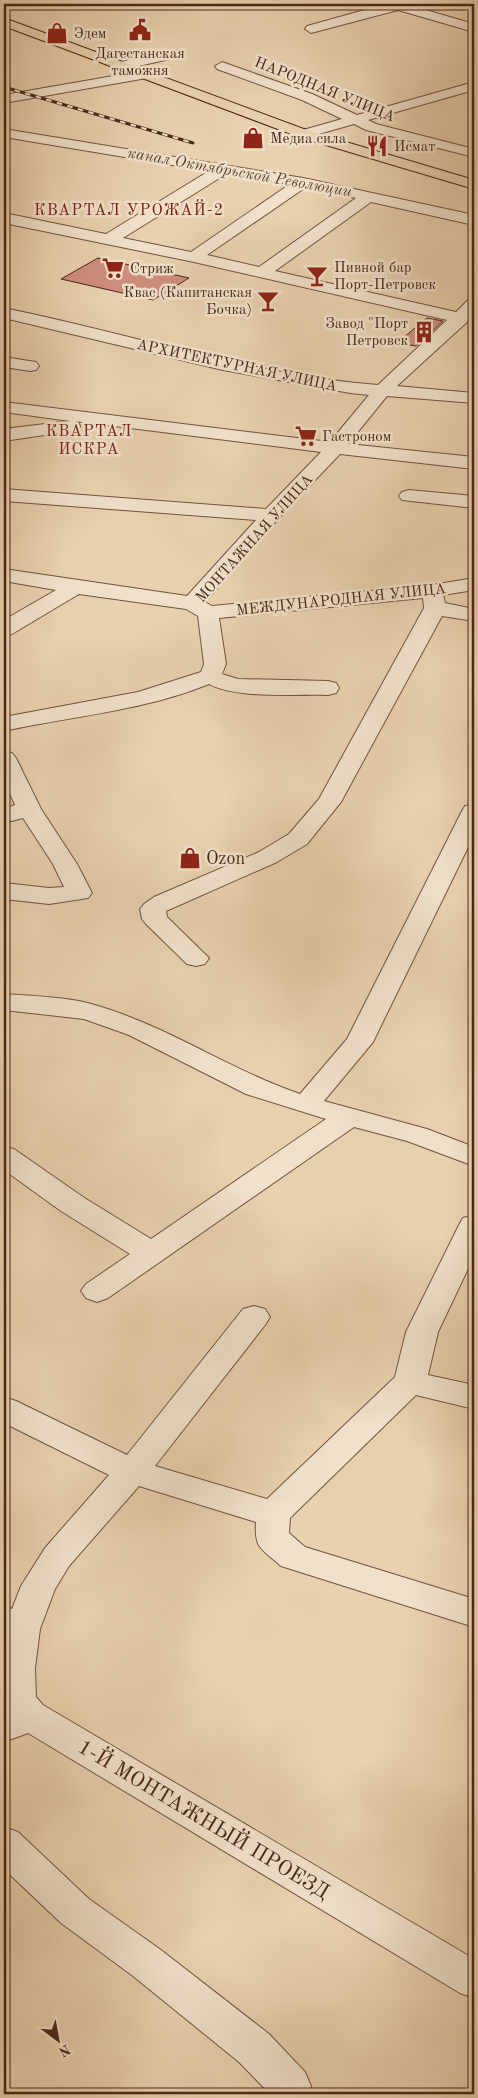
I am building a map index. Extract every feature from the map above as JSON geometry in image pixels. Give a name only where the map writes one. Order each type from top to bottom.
[{"type":"main road","points":[[4,22],[114,68]]},
{"type":"main road","points":[[4,29],[299,136],[474,190]]},
{"type":"main road","points":[[299,136],[474,184]]},
{"type":"street","points":[[311,29],[395,5],[474,28]]},
{"type":"street","points":[[114,68],[173,54]]},
{"type":"street","name":"НАРОДНАЯ УЛИЦА","points":[[222,66],[307,96],[384,131],[474,154]]},
{"type":"street","points":[[4,99],[136,76]]},
{"type":"street","points":[[299,136],[474,86]]},
{"type":"street","points":[[442,95],[466,101]]},
{"type":"street","points":[[8,140],[27,137],[303,182],[474,220]]},
{"type":"street","points":[[108,240],[223,169]]},
{"type":"street","points":[[194,257],[303,182]]},
{"type":"street","points":[[261,273],[369,196]]},
{"type":"street","points":[[4,218],[194,257],[463,321]]},
{"type":"street","name":"АРХИТЕКТУРНАЯ УЛИЦА","points":[[4,313],[223,365],[350,388],[474,398]]},
{"type":"street","name":"МОНТАЖНАЯ УЛИЦА","points":[[210,676],[215,664],[200,608],[271,515],[335,448],[383,390],[463,321]]},
{"type":"street","points":[[4,362],[30,366]]},
{"type":"street","points":[[4,407],[335,448],[474,463]]},
{"type":"street","points":[[4,434],[109,421]]},
{"type":"street","points":[[4,495],[271,515]]},
{"type":"street","points":[[409,496],[474,502]]},
{"type":"street","name":"МЕЖДУНАРОДНАЯ УЛИЦА","points":[[4,574],[200,608],[434,599],[474,584]]},
{"type":"street","points":[[4,629],[76,588]]},
{"type":"street","points":[[196,958],[155,919],[153,909],[163,902],[268,857],[298,839],[329,802],[434,599],[474,615]]},
{"type":"street","points":[[4,724],[161,693],[186,687],[210,676],[225,684],[238,686],[328,688]]},
{"type":"street","points":[[4,758],[29,809],[65,864],[79,893],[49,896],[4,891]]},
{"type":"street","points":[[4,816],[29,809]]},
{"type":"street","points":[[306,1105],[359,1042],[474,810]]},
{"type":"street","points":[[4,1002],[88,1011],[139,1029],[256,1088],[306,1105],[418,1135],[474,1157]]},
{"type":"street","points":[[97,1291],[349,1117]]},
{"type":"street","points":[[4,1156],[72,1204],[152,1254]]},
{"type":"street","points":[[474,1225],[422,1332],[410,1382],[273,1514],[272,1538],[293,1557],[474,1613]]},
{"type":"street","name":"1-Й МОНТАЖНЫЙ ПРОЕЗД","points":[[254,1317],[132,1472],[57,1557],[13,1625],[16,1688],[19,1703],[17,1721],[474,1980]]},
{"type":"street","points":[[410,1382],[474,1397]]},
{"type":"street","points":[[4,1409],[132,1472],[273,1514]]},
{"type":"street","points":[[4,1844],[75,1911],[147,1963],[254,2048],[290,2086]]},
{"type":"building","name":"Стриж","points":[[98,258],[189,278],[153,300],[61,279]]},
{"type":"building","name":"Завод \"Порт Петровск","points":[[427,318],[443,321],[416,346],[397,343]]},
{"type":"railway","points":[[4,87],[193,143]]},
{"type":"place","name":"Дагестанская таможня","points":[[140,30]]},
{"type":"place","name":"Эдем","points":[[57,33]]},
{"type":"place","name":"Медиа сила","points":[[253,138]]},
{"type":"place","name":"Исмат","points":[[377,146]]},
{"type":"place","name":"Стриж","points":[[113,268]]},
{"type":"place","name":"Пивной бар Порт-Петровск","points":[[317,276]]},
{"type":"place","name":"Квас (Капитанская Бочка)","points":[[268,301]]},
{"type":"place","name":"Завод \"Порт Петровск","points":[[424,332]]},
{"type":"place","name":"Гастроном","points":[[306,436]]},
{"type":"place","name":"Ozon","points":[[190,858]]},
{"type":"district","name":"КВАРТАЛ УРОЖАЙ-2","points":[[129,209]]},
{"type":"district","name":"КВАРТАЛ ИСКРА","points":[[89,439]]},
{"type":"water label","name":"канал Октябрьской Революции","points":[[240,171]]}]
